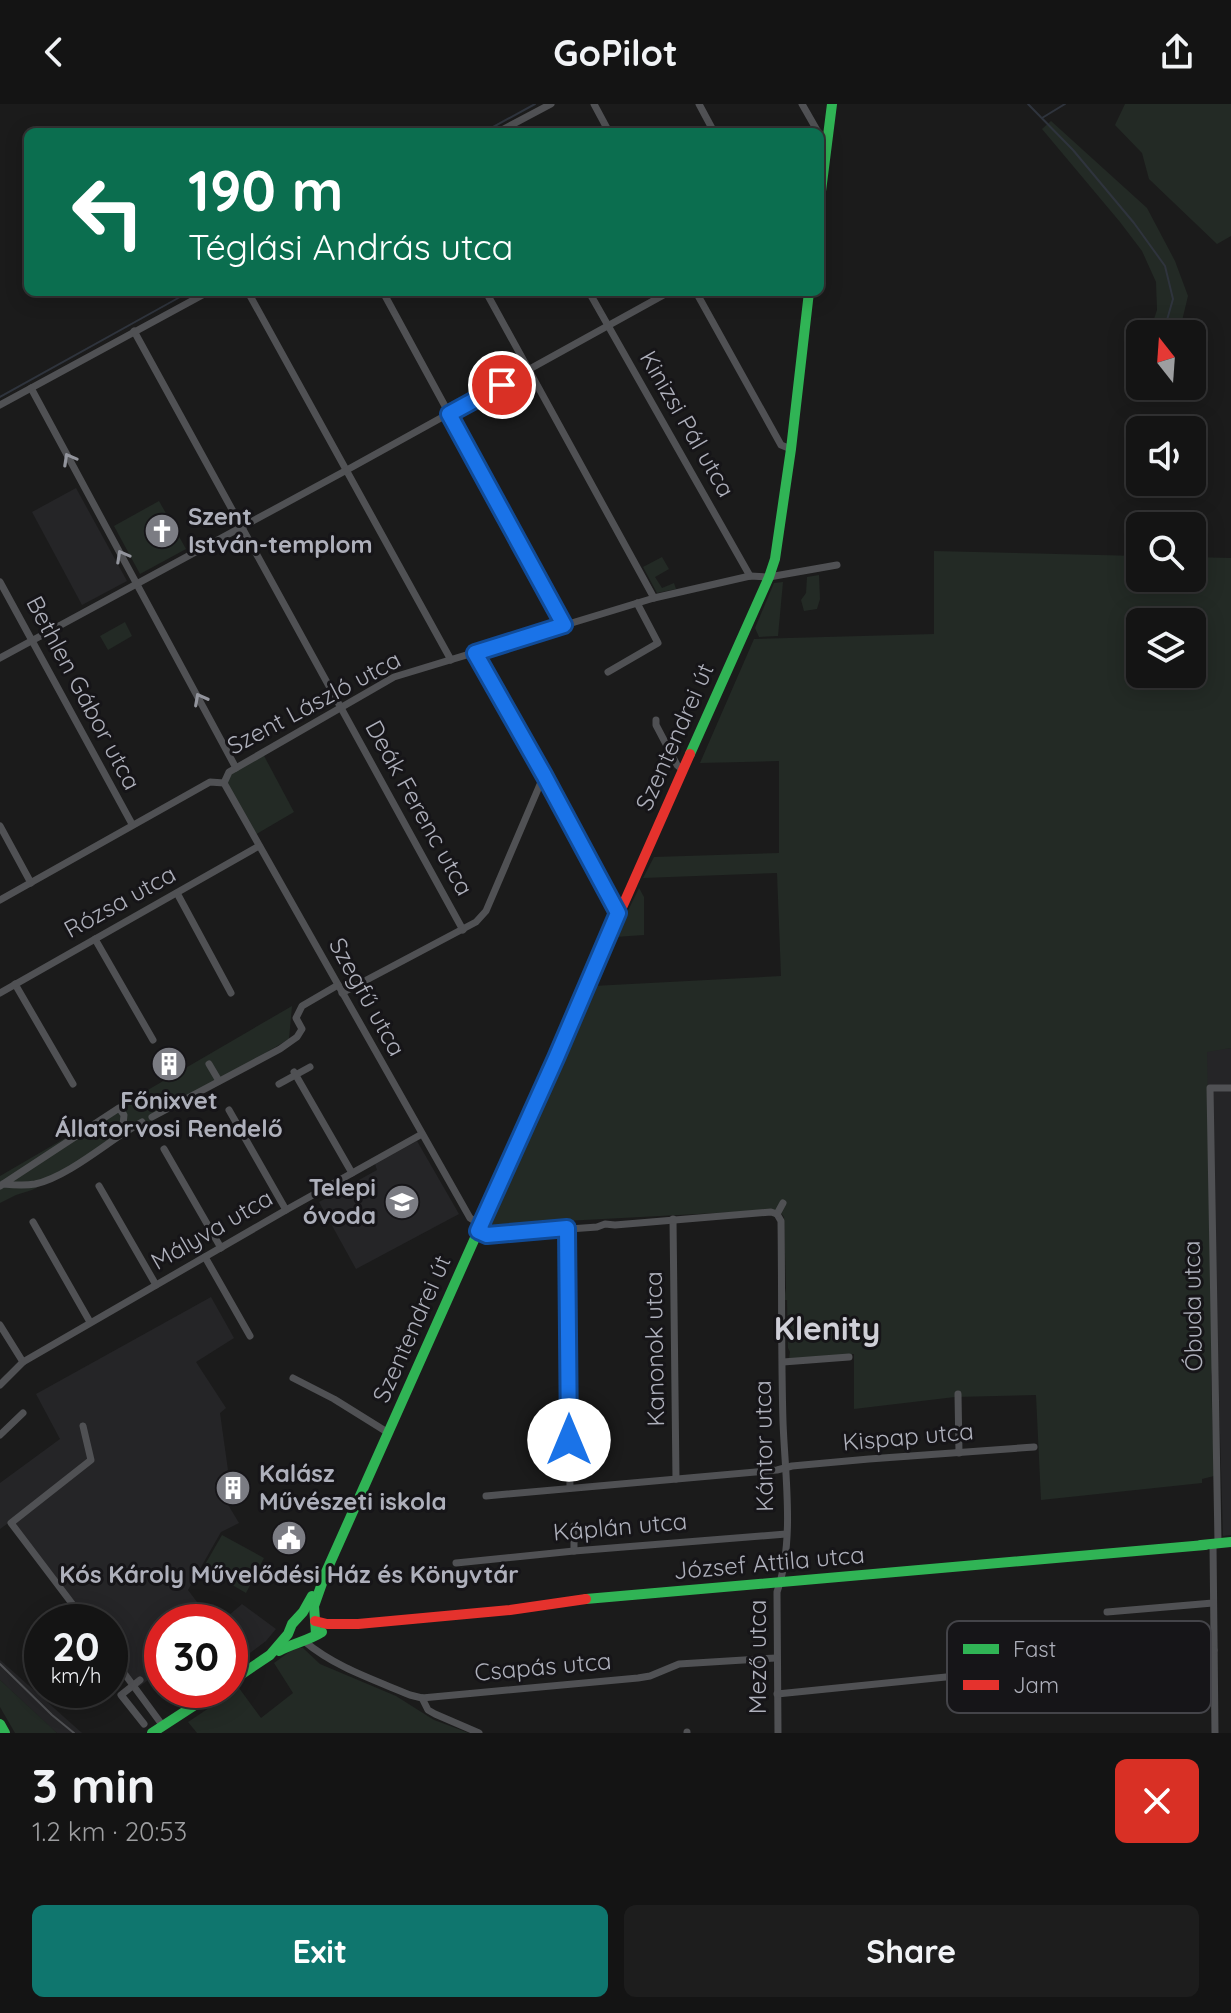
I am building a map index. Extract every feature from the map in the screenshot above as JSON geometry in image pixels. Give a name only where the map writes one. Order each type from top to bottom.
[{"type":"main road","points":[[824,130],[832,104]]},
{"type":"main road","name":"Szentendrei út","points":[[326,1572],[769,577],[775,559],[791,449],[809,296]]},
{"type":"main road","name":"József Attila utca","points":[[358,1624],[510,1610],[575,1600],[1231,1542]]},
{"type":"main road","points":[[270,1655],[303,1612],[326,1572]]},
{"type":"main road","points":[[308,1638],[317,1628],[313,1607],[326,1572]]},
{"type":"main road","points":[[298,1617],[327,1624],[358,1624]]},
{"type":"main road","points":[[248,1670],[270,1655],[308,1638],[358,1624]]},
{"type":"main road","points":[[291,1628],[293,1636],[308,1638]]},
{"type":"main road","points":[[152,1733],[190,1708]]},
{"type":"main road","points":[[0,1724],[5,1733]]},
{"type":"street","points":[[507,128],[551,104]]},
{"type":"street","points":[[594,104],[607,128]]},
{"type":"street","points":[[699,104],[712,128]]},
{"type":"street","points":[[802,104],[817,128]]},
{"type":"street","points":[[0,405],[200,296]]},
{"type":"street","points":[[250,296],[451,660]]},
{"type":"street","points":[[385,296],[564,625]]},
{"type":"street","points":[[488,296],[654,598]]},
{"type":"street","name":"Kinizsi Pál utca","points":[[591,296],[750,576]]},
{"type":"street","points":[[0,658],[662,296]]},
{"type":"street","points":[[698,296],[781,445],[791,449]]},
{"type":"street","name":"Deák Ferenc utca","points":[[134,331],[463,930]]},
{"type":"street","points":[[31,388],[236,768]]},
{"type":"street","name":"Szent László utca","points":[[0,900],[210,782],[224,783],[229,772],[394,677],[654,598],[750,576],[769,577],[837,565]]},
{"type":"street","name":"Bethlen Gábor utca","points":[[0,582],[132,824]]},
{"type":"street","points":[[608,672],[658,643],[637,603]]},
{"type":"street","points":[[475,653],[618,913]]},
{"type":"street","points":[[656,720],[677,765],[683,770]]},
{"type":"street","points":[[342,993],[476,922],[486,911],[544,775]]},
{"type":"street","name":"Szegfű utca","points":[[224,783],[470,1218],[479,1228]]},
{"type":"street","points":[[0,826],[31,883]]},
{"type":"street","name":"Rózsa utca","points":[[0,993],[259,846]]},
{"type":"street","points":[[177,893],[231,993]]},
{"type":"street","points":[[95,939],[153,1040]]},
{"type":"street","points":[[15,984],[73,1084]]},
{"type":"street","points":[[152,1117],[297,1037],[302,1029],[296,1018],[302,1006],[338,985]]},
{"type":"street","points":[[209,1064],[219,1081]]},
{"type":"street","points":[[279,1084],[294,1073],[310,1067]]},
{"type":"street","points":[[294,1073],[352,1173]]},
{"type":"street","name":"Óbuda utca","points":[[1212,1544],[1210,1088],[1231,1088]]},
{"type":"street","points":[[2,1185],[119,1108],[124,1115],[122,1134]]},
{"type":"street","points":[[229,1110],[286,1210]]},
{"type":"street","points":[[2,1185],[32,1185],[46,1180],[84,1160],[142,1122]]},
{"type":"street","name":"Mályva utca","points":[[0,1385],[23,1362],[90,1322],[422,1134]]},
{"type":"street","points":[[164,1149],[221,1248]]},
{"type":"street","points":[[99,1186],[156,1285]]},
{"type":"street","points":[[479,1228],[487,1235],[673,1219],[777,1214],[783,1203]]},
{"type":"street","name":"Kántor utca","points":[[777,1214],[781,1219],[786,1534],[781,1582]]},
{"type":"street","name":"Kanonok utca","points":[[673,1219],[676,1479]]},
{"type":"street","points":[[33,1222],[90,1322]]},
{"type":"street","points":[[567,1228],[570,1488]]},
{"type":"street","points":[[205,1257],[250,1336]]},
{"type":"street","points":[[0,1325],[23,1362]]},
{"type":"street","points":[[783,1362],[849,1357]]},
{"type":"street","points":[[293,1378],[387,1432]]},
{"type":"street","points":[[958,1394],[959,1453]]},
{"type":"street","points":[[0,1435],[23,1413]]},
{"type":"street","points":[[72,1604],[11,1523],[91,1460],[83,1426]]},
{"type":"street","name":"Kispap utca","points":[[486,1496],[1034,1447]]},
{"type":"street","points":[[574,1526],[574,1551]]},
{"type":"street","name":"Káplán utca","points":[[456,1563],[786,1534]]},
{"type":"street","points":[[1212,1544],[1215,1733]]},
{"type":"street","name":"Mező utca","points":[[778,1733],[777,1592],[781,1582]]},
{"type":"street","points":[[1107,1612],[1213,1603]]},
{"type":"street","name":"Csapás utca","points":[[308,1638],[320,1654],[334,1663],[422,1698],[638,1678],[679,1664],[776,1658]]},
{"type":"street","points":[[128,1673],[137,1682],[163,1726]]},
{"type":"street","points":[[777,1694],[947,1677]]},
{"type":"street","points":[[137,1682],[121,1695],[144,1724]]},
{"type":"street","points":[[422,1698],[428,1710],[479,1733]]},
{"type":"shaded area","points":[[1125,104],[1231,104],[1231,236],[1217,244],[1149,179],[1142,153],[1115,125]]},
{"type":"shaded area","points":[[1051,121],[1147,208],[1175,261],[1188,296],[1182,320],[1154,320],[1157,310],[1156,282],[1142,251],[1042,129]]},
{"type":"shaded area","points":[[76,488],[127,581],[82,605],[32,512]]},
{"type":"shaded area","points":[[159,501],[186,549],[140,574],[114,526]]},
{"type":"shaded area","points":[[934,551],[1126,556],[1126,592],[1206,592],[1206,557],[1231,558],[1231,1048],[1207,1052],[1214,1476],[1202,1479],[1202,1483],[1041,1500],[1036,1395],[955,1397],[854,1409],[854,1354],[789,1359],[787,1300],[784,1300],[784,1217],[774,1210],[491,1225],[497,1203],[593,986],[781,976],[777,873],[643,878],[654,857],[779,853],[779,761],[700,763],[754,639],[934,634]]},
{"type":"shaded area","points":[[662,557],[669,569],[655,577],[662,588],[674,583],[676,589],[657,593],[643,567]]},
{"type":"shaded area","points":[[819,575],[820,599],[817,609],[804,611],[801,600],[806,593],[807,577]]},
{"type":"shaded area","points":[[783,582],[778,636],[759,637],[755,628],[774,583]]},
{"type":"shaded area","points":[[125,622],[132,636],[108,650],[100,636]]},
{"type":"shaded area","points":[[262,752],[294,812],[253,836],[224,783],[229,772]]},
{"type":"shaded area","points":[[639,888],[644,897],[644,935],[615,937]]},
{"type":"shaded area","points":[[292,1006],[289,1039],[68,1172],[0,1203],[0,1176]]},
{"type":"shaded area","points":[[1231,1048],[1231,1535],[1223,1536],[1205,1050]]},
{"type":"shaded area","name":"Telepi óvoda","points":[[417,1141],[459,1214],[356,1269],[319,1202],[377,1170],[375,1164]]},
{"type":"shaded area","points":[[211,1297],[234,1338],[196,1362],[226,1408],[220,1413],[228,1470],[215,1483],[239,1523],[221,1532],[188,1590],[198,1604],[144,1604],[144,1683],[139,1687],[128,1673],[128,1604],[75,1604],[11,1521],[0,1529],[0,1483],[60,1439],[36,1394]]},
{"type":"shaded area","points":[[222,1535],[264,1558],[246,1593],[203,1568]]},
{"type":"shaded area","points":[[248,1608],[276,1629],[248,1654]]},
{"type":"shaded area","points":[[296,1647],[303,1648],[320,1664],[396,1696],[434,1720],[469,1733],[197,1733],[188,1722],[209,1708],[248,1708],[248,1700],[261,1718],[293,1693],[274,1663]]},
{"type":"shaded area","points":[[0,1660],[24,1681],[24,1703],[0,1680]]},
{"type":"shaded area","points":[[0,1680],[24,1702],[24,1708],[30,1708],[57,1733],[15,1733],[0,1707]]},
{"type":"shaded area","points":[[30,1708],[54,1708],[82,1733],[57,1733]]},
{"type":"waterway","points":[[491,128],[535,104]]},
{"type":"waterway","points":[[1028,104],[1073,150],[1134,223],[1165,266],[1173,299],[1167,320]]},
{"type":"waterway","points":[[1042,118],[1065,104]]},
{"type":"waterway","points":[[0,397],[182,296]]},
{"type":"tram line","points":[[0,1664],[74,1733]]},
{"type":"traffic: fast","points":[[824,167],[832,104]]},
{"type":"traffic: fast","points":[[690,754],[775,559],[809,296]]},
{"type":"traffic: fast","points":[[316,1634],[314,1606],[326,1572],[566,1034]]},
{"type":"traffic: fast","points":[[1201,1545],[1231,1542]]},
{"type":"traffic: fast","points":[[586,1599],[1205,1545]]},
{"type":"traffic: fast","points":[[248,1670],[270,1655],[288,1634],[312,1596]]},
{"type":"traffic: fast","points":[[279,1651],[322,1632]]},
{"type":"traffic: fast","points":[[152,1733],[190,1708]]},
{"type":"traffic: fast","points":[[0,1724],[5,1733]]},
{"type":"traffic: jam","points":[[566,1034],[690,754]]},
{"type":"traffic: jam","points":[[315,1621],[358,1624],[510,1610],[586,1599]]},
{"type":"place","name":"Szent István-templom","points":[[162,531]]},
{"type":"place","name":"Főnixvet Állatorvosi Rendelő","points":[[169,1064]]},
{"type":"place","name":"Telepi óvoda","points":[[402,1202]]},
{"type":"place","name":"Kalász Művészeti iskola","points":[[233,1488]]},
{"type":"place","name":"Kós Károly Művelődési Ház és Könyvtár","points":[[289,1538]]},
{"type":"district","name":"Klenity","points":[[827,1329]]},
{"type":"route","points":[[502,385],[449,414],[564,625],[475,653],[618,913],[478,1231],[487,1235],[567,1228],[569,1440]]}]
